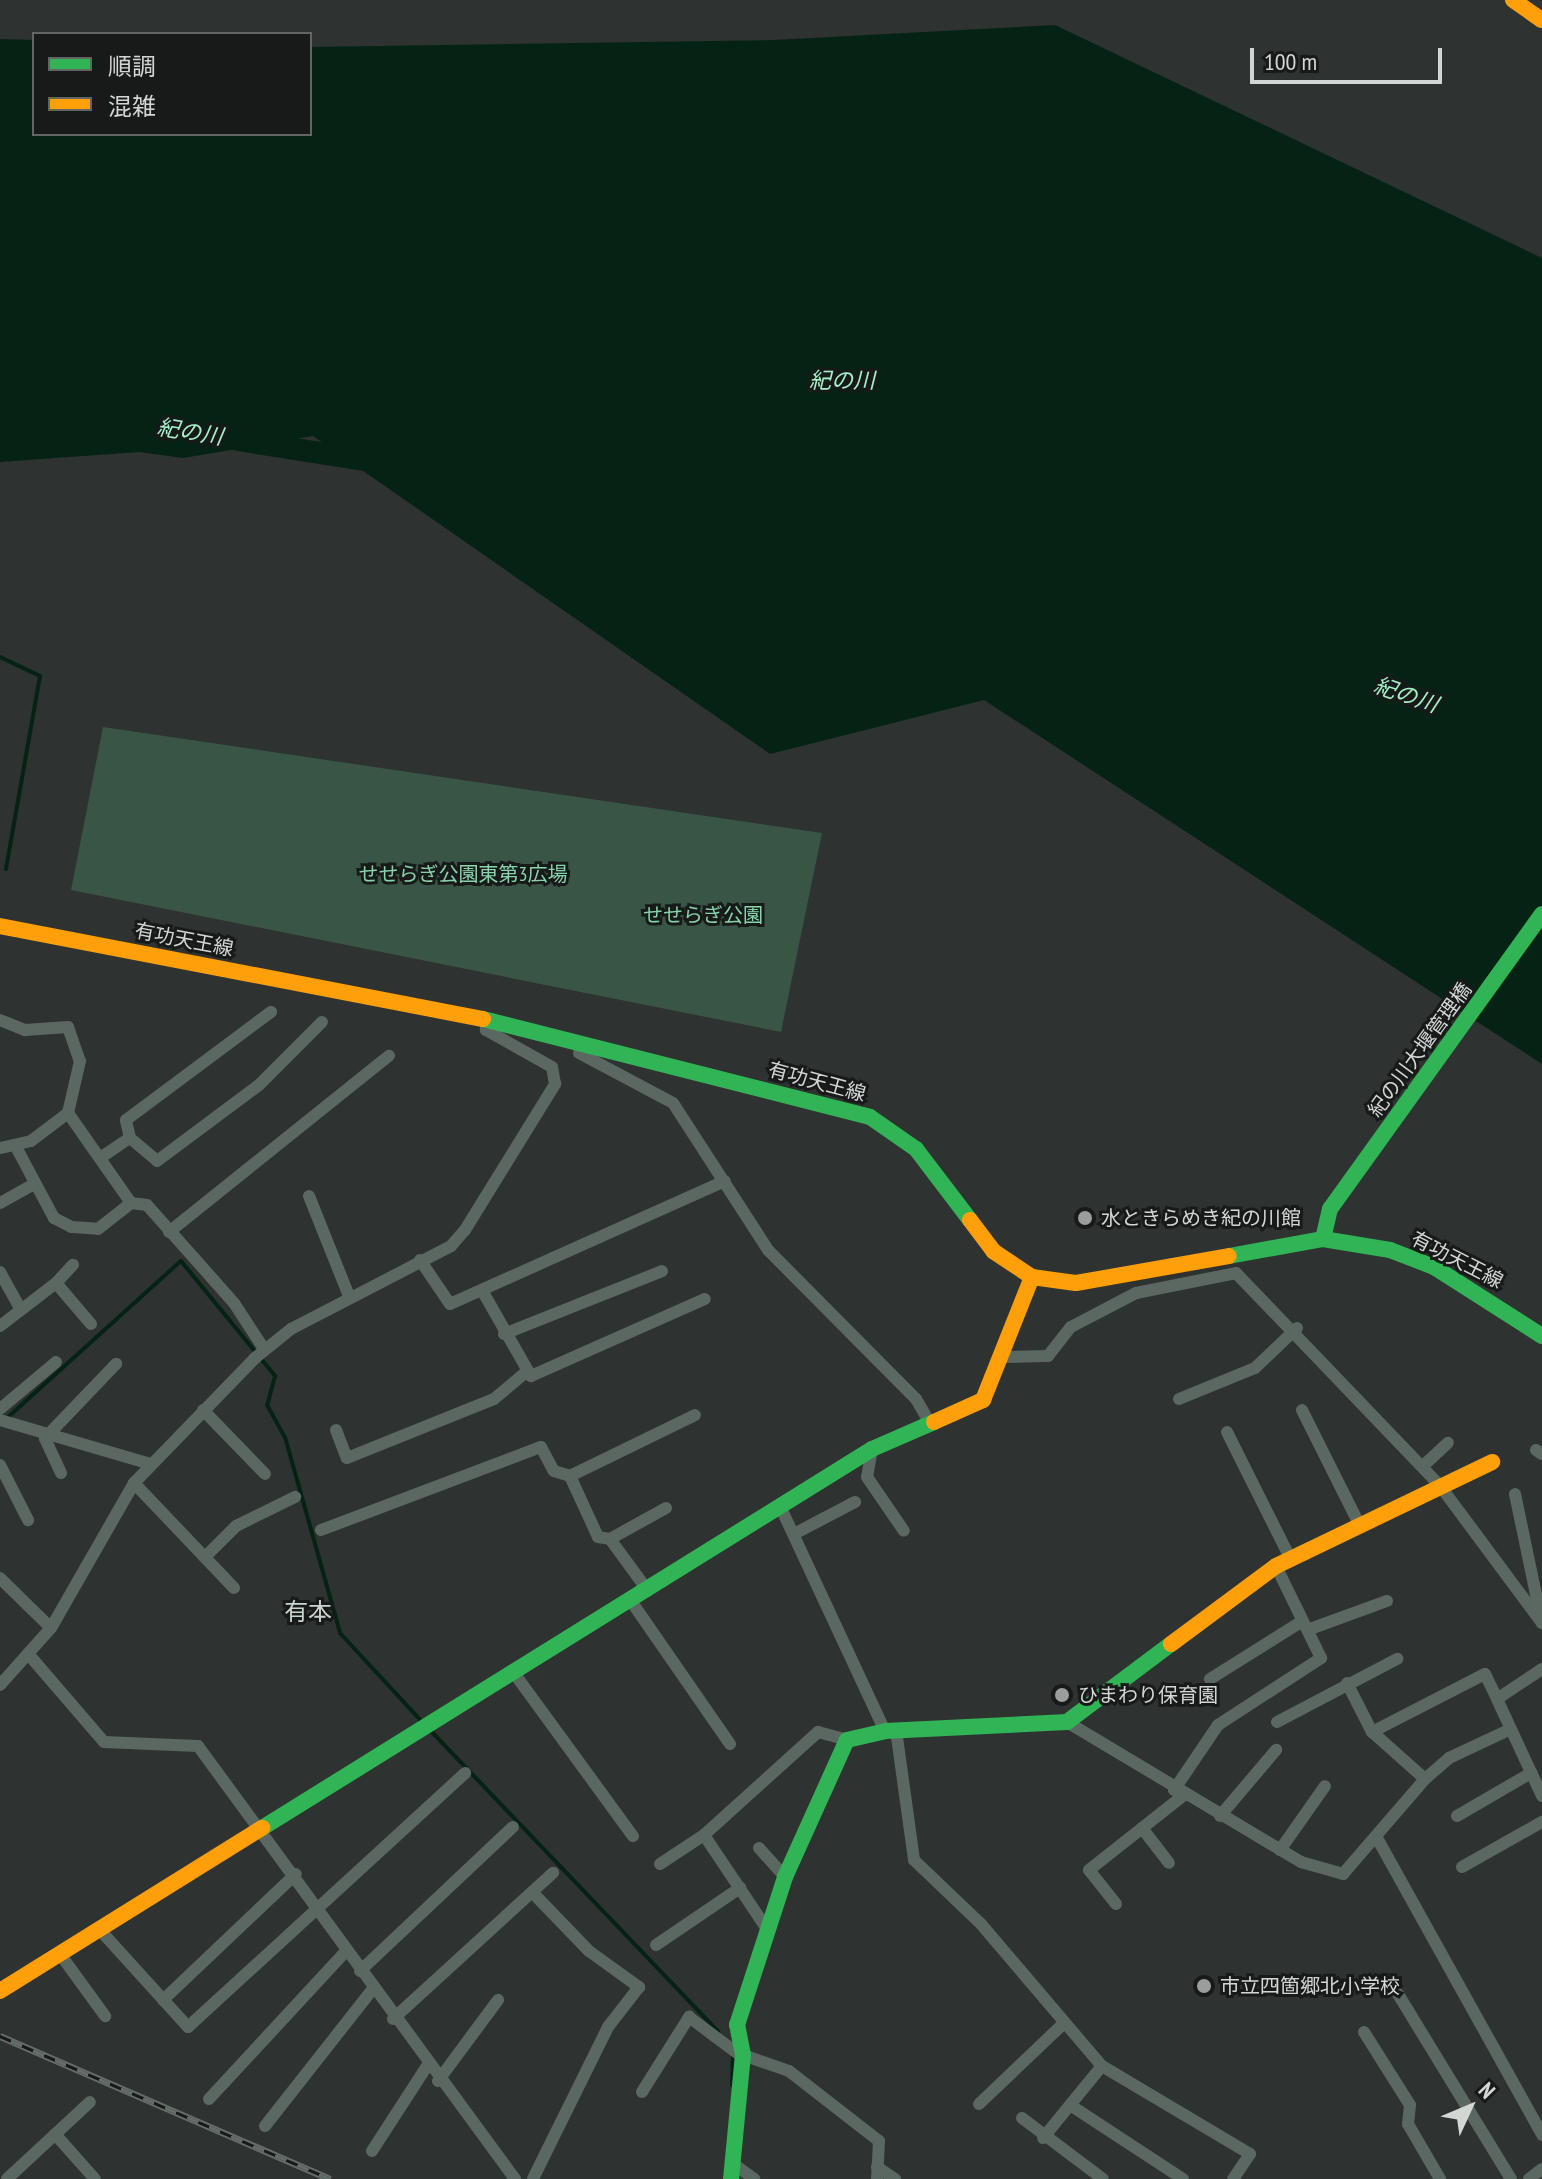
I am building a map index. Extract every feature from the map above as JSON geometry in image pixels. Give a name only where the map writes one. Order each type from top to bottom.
[{"type":"street","points":[[1513,0],[1542,20]]},
{"type":"street","name":"紀の川大堰管理橋","points":[[1323,1239],[1330,1209],[1542,914]]},
{"type":"street","name":"有功天王線","points":[[0,926],[486,1020],[870,1117],[916,1149],[993,1251],[1032,1277],[1076,1283],[1323,1239],[1390,1250],[1434,1267],[1542,1336]]},
{"type":"street","points":[[271,1012],[126,1120],[130,1138],[157,1161],[259,1085],[322,1022]]},
{"type":"street","points":[[0,1020],[25,1030],[68,1027],[80,1061],[68,1113],[15,1145],[0,1148]]},
{"type":"street","points":[[0,1685],[30,1656],[51,1628],[134,1483],[260,1353],[349,1296],[420,1260],[465,1230],[555,1084],[552,1067],[486,1030],[486,1020]]},
{"type":"street","points":[[579,1053],[662,1091],[725,1181],[768,1250],[916,1399],[928,1420]]},
{"type":"street","points":[[169,1232],[389,1056]]},
{"type":"street","points":[[68,1113],[131,1203]]},
{"type":"street","points":[[100,1158],[130,1138]]},
{"type":"street","points":[[15,1145],[32,1185],[54,1218],[72,1227],[98,1229],[131,1203],[147,1205],[234,1303],[260,1353]]},
{"type":"street","points":[[420,1260],[450,1304],[483,1292],[725,1181]]},
{"type":"street","points":[[0,1203],[32,1185]]},
{"type":"street","points":[[309,1196],[349,1296]]},
{"type":"street","points":[[0,1326],[56,1283],[73,1265]]},
{"type":"street","points":[[504,1334],[662,1271]]},
{"type":"street","points":[[0,1272],[21,1310]]},
{"type":"street","points":[[1004,1357],[1048,1356],[1071,1327],[1136,1293],[1236,1273],[1297,1328],[1423,1466],[1542,1623]]},
{"type":"street","points":[[0,1991],[872,1449],[928,1420],[983,1400],[1004,1357],[1032,1277]]},
{"type":"street","points":[[56,1283],[91,1324]]},
{"type":"street","points":[[483,1292],[524,1374]]},
{"type":"street","points":[[336,1430],[347,1458],[494,1399],[524,1374],[705,1299]]},
{"type":"street","points":[[1179,1399],[1255,1368],[1297,1328]]},
{"type":"street","points":[[0,1409],[56,1362]]},
{"type":"street","points":[[48,1433],[116,1364]]},
{"type":"street","points":[[203,1410],[265,1474]]},
{"type":"street","points":[[1302,1410],[1359,1524]]},
{"type":"street","points":[[321,1530],[541,1447],[554,1471],[570,1476],[695,1415]]},
{"type":"street","points":[[3,1421],[150,1464]]},
{"type":"street","points":[[1116,1904],[1089,1870],[1142,1828],[1179,1793],[1218,1725],[1321,1658],[1227,1432]]},
{"type":"street","points":[[48,1433],[61,1473]]},
{"type":"street","points":[[1423,1466],[1448,1443]]},
{"type":"street","points":[[872,1449],[867,1477],[904,1531]]},
{"type":"street","points":[[660,1864],[704,1835],[818,1732],[847,1740],[890,1731],[1067,1722],[1283,1562],[1492,1462]]},
{"type":"street","points":[[0,1465],[28,1520]]},
{"type":"street","points":[[570,1476],[598,1537],[610,1539],[666,1508]]},
{"type":"street","points":[[134,1483],[234,1588]]},
{"type":"street","points":[[1515,1494],[1542,1623]]},
{"type":"street","points":[[205,1557],[236,1526],[295,1497]]},
{"type":"street","points":[[794,1534],[855,1502]]},
{"type":"street","points":[[780,1506],[890,1731],[914,1860],[981,1924],[1062,2025],[1102,2066],[1250,2154],[1233,2179]]},
{"type":"street","points":[[610,1539],[648,1591]]},
{"type":"street","points":[[0,1578],[51,1628]]},
{"type":"street","points":[[631,1601],[730,1744]]},
{"type":"street","points":[[1210,1679],[1306,1626],[1387,1601]]},
{"type":"street","points":[[30,1656],[104,1742],[198,1746],[263,1827],[372,1990],[515,2179]]},
{"type":"street","points":[[1277,1722],[1397,1659]]},
{"type":"street","points":[[1497,1699],[1542,1669]]},
{"type":"street","points":[[514,1673],[633,1836]]},
{"type":"street","points":[[1372,1732],[1485,1674],[1542,1796]]},
{"type":"street","points":[[1347,1683],[1372,1732],[1425,1779]]},
{"type":"street","points":[[1067,1722],[1179,1793],[1280,1850],[1343,1874],[1425,1779],[1449,1758],[1511,1729]]},
{"type":"street","points":[[754,2179],[733,2172],[737,2025],[785,1877],[847,1740]]},
{"type":"street","points":[[1220,1816],[1276,1750]]},
{"type":"street","points":[[100,1930],[188,2027],[465,1773]]},
{"type":"street","points":[[1457,1816],[1531,1773]]},
{"type":"street","points":[[1280,1850],[1325,1786]]},
{"type":"street","points":[[1462,1867],[1542,1822]]},
{"type":"street","points":[[360,1971],[513,1827]]},
{"type":"street","points":[[1142,1828],[1169,1863]]},
{"type":"street","points":[[704,1835],[767,1929]]},
{"type":"street","points":[[1377,1838],[1542,2135]]},
{"type":"street","points":[[759,1848],[785,1877]]},
{"type":"street","points":[[393,2019],[553,1873]]},
{"type":"street","points":[[163,2000],[296,1874]]},
{"type":"street","points":[[656,1945],[740,1888]]},
{"type":"street","points":[[532,1892],[589,1951],[639,1987],[608,2027],[533,2179]]},
{"type":"street","points":[[209,2099],[346,1951]]},
{"type":"street","points":[[60,1954],[105,2016]]},
{"type":"street","points":[[265,2126],[372,1990]]},
{"type":"street","points":[[1398,1994],[1511,2179]]},
{"type":"street","points":[[438,2081],[498,2000]]},
{"type":"street","points":[[642,2092],[689,2017],[737,2053],[789,2071],[879,2141],[877,2173],[895,2179]]},
{"type":"street","points":[[979,2104],[1062,2025]]},
{"type":"street","points":[[1364,2032],[1410,2105],[1408,2124],[1440,2179]]},
{"type":"street","points":[[372,2151],[427,2066]]},
{"type":"street","points":[[1043,2138],[1102,2066]]},
{"type":"street","points":[[7,2179],[90,2102]]},
{"type":"street","points":[[1070,2105],[1183,2179]]},
{"type":"street","points":[[1022,2118],[1043,2138],[1103,2179]]},
{"type":"street","points":[[55,2134],[95,2179]]},
{"type":"street","points":[[1529,2179],[1542,2169]]},
{"type":"green space","name":"せせらぎ公園","points":[[103,727],[822,833],[781,1032],[71,890]]},
{"type":"water","name":"紀の川","points":[[1055,25],[1542,258],[1542,1064],[984,700],[770,754],[313,436],[183,458],[139,452],[0,462],[0,39],[32,40],[32,136],[312,136],[312,47],[774,40]]},
{"type":"waterway","name":"紀の川","points":[[238,440],[370,461]]},
{"type":"waterway","points":[[0,657],[40,676],[6,869]]},
{"type":"waterway","points":[[7,1418],[181,1261],[275,1376],[267,1405],[285,1437],[340,1633],[423,1723]]},
{"type":"waterway","points":[[429,1729],[719,2032]]},
{"type":"waterway","points":[[732,2085],[733,2054]]},
{"type":"railway","points":[[0,2036],[330,2179]]},
{"type":"traffic: fast","points":[[1323,1239],[1330,1209],[1542,914]]},
{"type":"traffic: fast","points":[[483,1019],[870,1117],[916,1149],[970,1220]]},
{"type":"traffic: fast","points":[[1229,1256],[1323,1239],[1390,1250],[1434,1267],[1542,1336]]},
{"type":"traffic: fast","points":[[262,1828],[872,1449],[934,1422]]},
{"type":"traffic: fast","points":[[731,2179],[743,2055],[737,2025],[785,1877],[847,1740],[885,1731],[1067,1722],[1171,1644]]},
{"type":"traffic: slow","points":[[1513,0],[1542,20]]},
{"type":"traffic: slow","points":[[0,926],[483,1019]]},
{"type":"traffic: slow","points":[[970,1220],[993,1251],[1032,1277],[1076,1283],[1229,1256]]},
{"type":"traffic: slow","points":[[934,1422],[983,1400],[1032,1277]]},
{"type":"traffic: slow","points":[[1171,1644],[1276,1566],[1492,1462]]},
{"type":"traffic: slow","points":[[0,1991],[262,1828]]},
{"type":"place","name":"水ときらめき紀の川館","points":[[1085,1218]]},
{"type":"place","name":"ひまわり保育園","points":[[1062,1695]]},
{"type":"place","name":"市立四箇郷北小学校","points":[[1204,1986]]},
{"type":"district","name":"有本","points":[[308,1612]]},
{"type":"park label","name":"せせらぎ公園東第3広場","points":[[463,874]]}]
